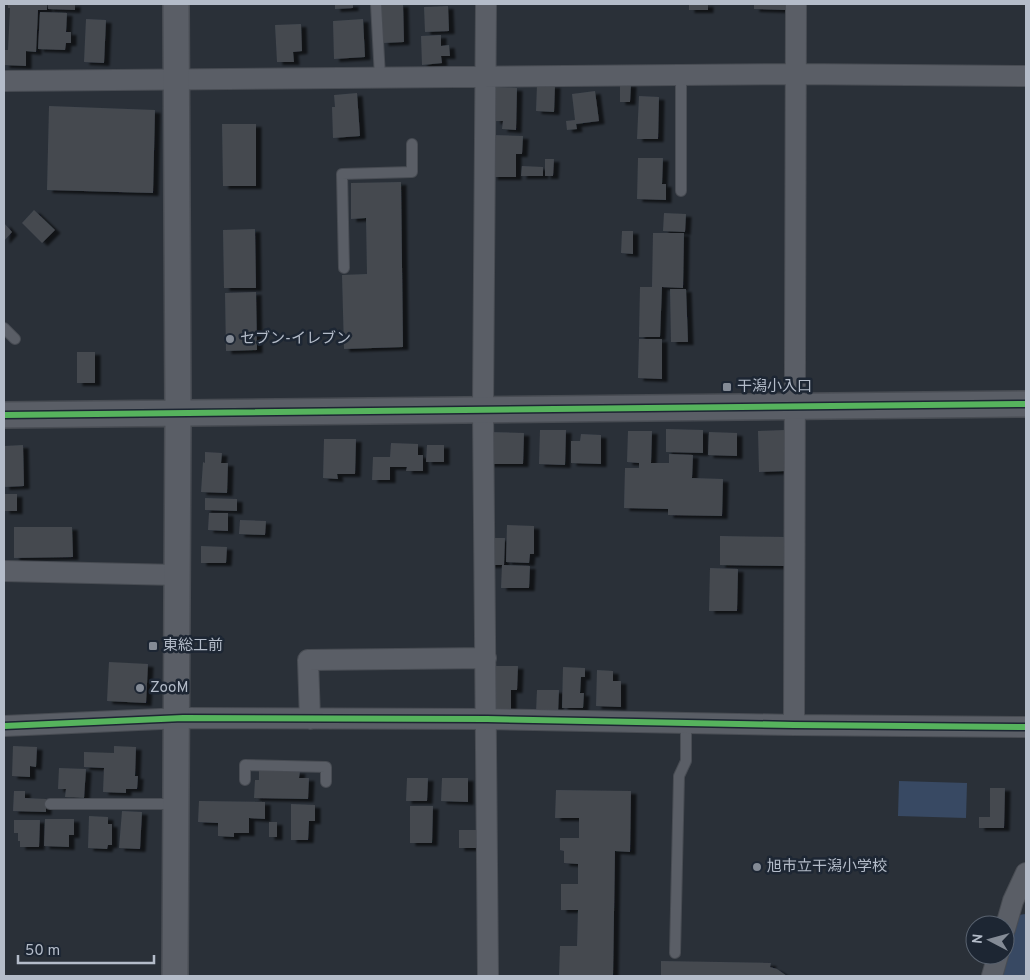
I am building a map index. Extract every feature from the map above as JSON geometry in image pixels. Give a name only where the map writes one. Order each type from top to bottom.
[{"type":"street","points":[[175,976],[178,413],[176,4]]},
{"type":"street","points":[[486,4],[483,409],[488,976]]},
{"type":"street","points":[[794,725],[796,4]]},
{"type":"street","points":[[4,81],[796,74],[1026,76]]},
{"type":"street","points":[[4,415],[483,409],[794,408],[1026,404]]},
{"type":"street","points":[[4,571],[177,575]]},
{"type":"street","points":[[310,719],[308,660],[486,658]]},
{"type":"street","points":[[4,726],[176,718],[487,719],[1026,727]]},
{"type":"street","points":[[1009,915],[1013,900],[1026,873]]},
{"type":"lane","points":[[376,4],[380,77]]},
{"type":"lane","points":[[681,75],[681,191]]},
{"type":"lane","points":[[344,268],[342,174],[412,172],[412,144]]},
{"type":"lane","points":[[4,328],[15,339]]},
{"type":"lane","points":[[675,953],[679,776],[686,761],[686,723]]},
{"type":"lane","points":[[245,780],[245,766],[326,767],[326,782]]},
{"type":"lane","points":[[50,804],[176,804]]},
{"type":"water","points":[[899,781],[967,783],[966,818],[898,816]]},
{"type":"building","points":[[8,4],[47,4],[47,10],[38,10],[36,52],[26,51],[26,66],[4,65],[5,50],[8,50],[10,8],[8,8]]},
{"type":"building","points":[[48,4],[75,4],[75,10],[48,9]]},
{"type":"building","points":[[335,4],[353,4],[353,8],[335,9]]},
{"type":"building","points":[[381,4],[403,4],[404,42],[383,43]]},
{"type":"building","points":[[689,4],[708,4],[708,10],[689,10]]},
{"type":"building","points":[[754,4],[785,4],[785,10],[754,9]]},
{"type":"building","points":[[448,6],[449,31],[425,32],[424,7]]},
{"type":"building","points":[[40,12],[67,13],[66,32],[71,32],[71,43],[66,43],[65,50],[38,49]]},
{"type":"building","points":[[86,19],[106,20],[104,63],[84,62]]},
{"type":"building","points":[[363,19],[365,57],[334,59],[333,21]]},
{"type":"building","points":[[301,24],[302,51],[293,52],[294,62],[277,62],[275,25]]},
{"type":"building","points":[[441,35],[441,46],[449,45],[450,56],[441,56],[442,63],[422,65],[421,36]]},
{"type":"building","points":[[620,83],[631,84],[630,102],[620,102]]},
{"type":"building","points":[[537,85],[555,85],[554,112],[536,111]]},
{"type":"building","points":[[496,87],[517,88],[516,130],[502,129],[503,121],[495,121]]},
{"type":"building","points":[[595,91],[599,121],[576,124],[577,129],[567,130],[566,121],[575,120],[572,94]]},
{"type":"building","points":[[357,93],[360,136],[333,138],[332,107],[335,107],[334,95]]},
{"type":"building","points":[[639,96],[659,97],[658,139],[637,139]]},
{"type":"building","points":[[49,106],[155,110],[153,193],[47,190]]},
{"type":"building","points":[[222,124],[256,124],[256,186],[223,186]]},
{"type":"building","points":[[493,135],[523,136],[522,154],[516,154],[516,177],[492,177]]},
{"type":"building","points":[[638,158],[663,158],[662,184],[666,184],[666,200],[637,199]]},
{"type":"building","points":[[545,159],[554,159],[553,176],[545,176]]},
{"type":"building","points":[[522,166],[543,167],[543,176],[521,176]]},
{"type":"building","points":[[401,182],[403,347],[344,349],[342,275],[367,274],[366,218],[351,219],[351,183]]},
{"type":"building","points":[[34,210],[55,230],[42,243],[22,223]]},
{"type":"building","points":[[664,213],[686,214],[685,232],[663,231]]},
{"type":"building","points":[[4,223],[12,232],[4,241]]},
{"type":"building","points":[[255,229],[256,288],[224,288],[223,230]]},
{"type":"building","points":[[622,231],[633,231],[633,254],[621,253]]},
{"type":"building","points":[[653,233],[684,233],[683,288],[662,287],[660,337],[639,337],[640,287],[652,287]]},
{"type":"building","points":[[670,289],[686,289],[688,342],[671,342]]},
{"type":"building","points":[[256,292],[257,350],[226,351],[225,293]]},
{"type":"building","points":[[639,339],[662,339],[662,379],[638,378]]},
{"type":"building","points":[[77,352],[95,352],[95,383],[77,383]]},
{"type":"building","points":[[666,429],[703,430],[703,453],[666,452]]},
{"type":"building","points":[[540,430],[566,430],[565,465],[539,464]]},
{"type":"building","points":[[785,430],[786,471],[759,472],[758,431]]},
{"type":"building","points":[[628,431],[652,431],[651,463],[669,463],[669,454],[693,455],[692,478],[723,479],[722,516],[668,515],[668,509],[624,508],[625,468],[639,468],[639,463],[627,462]]},
{"type":"building","points":[[489,432],[524,433],[523,464],[488,464]]},
{"type":"building","points":[[709,432],[737,433],[737,456],[708,455]]},
{"type":"building","points":[[581,434],[601,435],[601,464],[571,463],[571,441],[580,441]]},
{"type":"building","points":[[324,439],[356,439],[355,474],[337,474],[338,479],[323,478]]},
{"type":"building","points":[[391,443],[418,444],[418,455],[423,455],[423,471],[406,471],[407,467],[390,467],[390,480],[372,480],[373,457],[390,457]]},
{"type":"building","points":[[23,445],[24,486],[4,487],[4,446]]},
{"type":"building","points":[[427,445],[444,445],[444,462],[426,462]]},
{"type":"building","points":[[205,452],[222,453],[221,463],[228,463],[227,493],[201,492]]},
{"type":"building","points":[[4,494],[17,494],[17,511],[4,511]]},
{"type":"building","points":[[205,498],[237,499],[237,511],[205,510]]},
{"type":"building","points":[[209,513],[228,513],[228,531],[208,530]]},
{"type":"building","points":[[240,520],[266,521],[265,535],[239,534]]},
{"type":"building","points":[[507,525],[534,526],[534,554],[530,554],[529,563],[506,562]]},
{"type":"building","points":[[14,527],[72,527],[73,557],[14,558]]},
{"type":"building","points":[[720,536],[785,537],[784,566],[720,565]]},
{"type":"building","points":[[489,538],[505,538],[504,565],[530,566],[529,588],[501,588],[502,565],[488,565]]},
{"type":"building","points":[[201,546],[227,547],[226,563],[201,563]]},
{"type":"building","points":[[710,568],[738,569],[737,611],[709,611]]},
{"type":"building","points":[[109,662],[148,664],[146,703],[107,701]]},
{"type":"building","points":[[494,666],[518,666],[517,690],[511,690],[511,709],[493,709]]},
{"type":"building","points":[[563,667],[585,668],[585,677],[581,677],[580,693],[584,693],[583,708],[562,708]]},
{"type":"building","points":[[597,670],[613,671],[613,681],[621,681],[621,707],[596,706]]},
{"type":"building","points":[[537,690],[559,690],[558,712],[536,712]]},
{"type":"building","points":[[13,746],[37,747],[36,767],[30,766],[30,777],[12,776]]},
{"type":"building","points":[[114,746],[136,747],[135,776],[138,776],[137,789],[126,789],[126,793],[103,792],[104,768],[84,767],[84,752],[114,753]]},
{"type":"building","points":[[59,768],[86,769],[84,798],[65,797],[66,789],[58,789]]},
{"type":"building","points":[[259,770],[300,771],[299,778],[309,778],[308,799],[254,798],[255,780],[259,780]]},
{"type":"building","points":[[407,778],[428,778],[427,801],[406,801]]},
{"type":"building","points":[[442,778],[468,778],[468,802],[441,801]]},
{"type":"building","points":[[990,788],[1005,788],[1004,828],[979,828],[979,817],[990,817]]},
{"type":"building","points":[[556,790],[631,791],[630,852],[615,851],[613,976],[559,976],[560,946],[577,946],[578,910],[561,910],[561,884],[578,884],[578,864],[564,863],[564,851],[560,850],[560,838],[579,838],[579,818],[555,818]]},
{"type":"building","points":[[14,791],[25,791],[25,798],[46,799],[46,812],[13,811]]},
{"type":"building","points":[[199,801],[265,802],[265,819],[249,818],[249,833],[234,833],[234,837],[218,836],[218,823],[198,822]]},
{"type":"building","points":[[291,804],[315,805],[315,821],[309,821],[308,840],[291,840]]},
{"type":"building","points":[[410,806],[433,806],[432,843],[410,843]]},
{"type":"building","points":[[122,811],[142,812],[140,849],[119,848]]},
{"type":"building","points":[[89,816],[108,817],[108,824],[112,824],[112,845],[108,845],[107,849],[88,848]]},
{"type":"building","points":[[45,819],[74,819],[74,835],[69,835],[69,847],[44,846]]},
{"type":"building","points":[[14,820],[40,820],[39,847],[20,847],[18,833],[14,833]]},
{"type":"building","points":[[269,822],[277,822],[277,837],[269,837]]},
{"type":"building","points":[[459,830],[477,830],[477,848],[459,848]]},
{"type":"building","points":[[661,961],[771,963],[770,967],[777,969],[787,976],[661,976]]},
{"type":"waterway","points":[[1015,976],[1026,930]]},
{"type":"cycle path","points":[[4,415],[1026,404]]},
{"type":"cycle path","points":[[4,726],[183,718],[487,719],[1026,727]]},
{"type":"place","name":"セブン-イレブン","points":[[230,339]]},
{"type":"place","name":"干潟小入口","points":[[727,387]]},
{"type":"place","name":"東総工前","points":[[153,646]]},
{"type":"place","name":"ZooM","points":[[140,688]]},
{"type":"place","name":"旭市立干潟小学校","points":[[757,867]]}]
